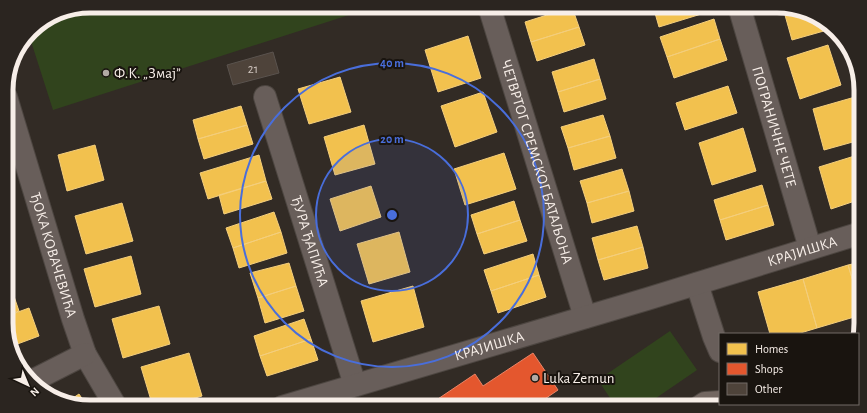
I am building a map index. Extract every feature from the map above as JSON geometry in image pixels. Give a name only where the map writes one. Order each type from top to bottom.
[{"type":"street","name":"ЧЕТВРТОГ СРЕМСКОГ БАТАЉОНА","points":[[491,13],[585,317]]},
{"type":"street","name":"ПОГРАНИЧНЕ ЧЕТЕ","points":[[741,13],[810,248]]},
{"type":"street","name":"ЂУРА ЂАПИЋА","points":[[265,97],[354,386]]},
{"type":"street","name":"ЂОКА КОВАЧЕВИЋА","points":[[13,120],[85,354],[112,400]]},
{"type":"street","name":"КРАЈИШКА","points":[[306,400],[531,334],[854,235]]},
{"type":"street","points":[[697,284],[719,349]]},
{"type":"street","points":[[48,373],[85,354]]},
{"type":"green space","name":"Ф.К. „Змај”","points":[[355,13],[53,110],[31,41],[47,26],[75,14]]},
{"type":"green space","points":[[670,331],[697,370],[653,400],[611,400],[598,380]]},
{"type":"building: Homes","points":[[553,13],[574,13],[579,27],[531,42],[525,22]]},
{"type":"building: Homes","points":[[655,13],[704,13],[659,27]]},
{"type":"building: Homes","points":[[785,14],[792,14],[806,19],[826,31],[792,40]]},
{"type":"building: Homes","points":[[714,19],[720,39],[667,57],[660,37]]},
{"type":"building: Homes","points":[[579,27],[585,45],[537,61],[531,42]]},
{"type":"building: Homes","points":[[468,36],[481,78],[438,92],[425,50]]},
{"type":"building: Homes","points":[[720,39],[727,60],[674,78],[667,57]]},
{"type":"building: Homes","points":[[828,45],[841,85],[800,99],[787,58]]},
{"type":"building: Homes","points":[[594,59],[600,79],[558,92],[552,72]]},
{"type":"building: Homes","points":[[340,77],[351,112],[309,124],[298,89]]},
{"type":"building: Homes","points":[[600,79],[606,99],[564,112],[558,92]]},
{"type":"building: Homes","points":[[728,86],[737,113],[685,130],[676,103]]},
{"type":"building: Homes","points":[[483,92],[497,132],[455,147],[441,106]]},
{"type":"building: Homes","points":[[854,97],[854,142],[824,150],[813,109]]},
{"type":"building: Homes","points":[[241,106],[247,125],[198,139],[193,120]]},
{"type":"building: Homes","points":[[603,115],[610,136],[568,148],[561,127]]},
{"type":"building: Homes","points":[[247,125],[253,144],[204,159],[198,139]]},
{"type":"building: Homes","points":[[364,125],[375,164],[335,175],[324,137]]},
{"type":"building: Homes","points":[[743,128],[756,171],[712,185],[699,143]]},
{"type":"building: Homes","points":[[610,136],[616,158],[574,170],[568,148]]},
{"type":"building: Homes","points":[[95,145],[104,180],[67,191],[58,155]]},
{"type":"building: Homes","points":[[504,153],[516,189],[465,205],[454,169]]},
{"type":"building: Homes","points":[[259,155],[266,181],[208,199],[200,173]]},
{"type":"building: Homes","points":[[854,156],[854,201],[831,209],[819,167]]},
{"type":"building: Homes","points":[[622,169],[629,191],[587,203],[580,181]]},
{"type":"building: Homes","points":[[266,181],[272,199],[224,214],[219,195]]},
{"type":"building: Homes","points":[[762,185],[768,205],[720,220],[714,200]]},
{"type":"building: Homes","points":[[371,186],[381,217],[340,231],[330,199]]},
{"type":"building: Homes","points":[[629,191],[634,211],[592,223],[587,203]]},
{"type":"building: Homes","points":[[514,201],[520,220],[477,234],[471,215]]},
{"type":"building: Homes","points":[[122,203],[133,241],[86,254],[75,216]]},
{"type":"building: Homes","points":[[768,205],[774,225],[726,240],[720,220]]},
{"type":"building: Homes","points":[[274,212],[281,232],[233,248],[226,228]]},
{"type":"building: Homes","points":[[520,220],[527,241],[484,254],[477,234]]},
{"type":"building: Homes","points":[[637,226],[643,247],[598,260],[592,238]]},
{"type":"building: Homes","points":[[281,232],[287,253],[239,268],[233,248]]},
{"type":"building: Homes","points":[[399,232],[410,272],[369,284],[357,244]]},
{"type":"building: Homes","points":[[643,247],[648,268],[604,280],[598,260]]},
{"type":"building: Homes","points":[[533,254],[539,275],[491,291],[484,270]]},
{"type":"building: Homes","points":[[131,256],[141,294],[95,307],[84,269]]},
{"type":"building: Homes","points":[[289,263],[296,286],[258,298],[250,273]]},
{"type":"building: Homes","points":[[854,264],[854,285],[848,265]]},
{"type":"building: Homes","points":[[848,265],[854,285],[854,317],[817,328],[803,279]]},
{"type":"building: Homes","points":[[539,275],[546,297],[498,313],[491,291]]},
{"type":"building: Homes","points":[[803,279],[817,328],[800,333],[770,333],[758,292]]},
{"type":"building: Homes","points":[[296,286],[304,311],[265,323],[258,298]]},
{"type":"building: Homes","points":[[413,286],[424,327],[373,342],[361,301]]},
{"type":"building: Homes","points":[[13,294],[19,311],[13,313]]},
{"type":"building: Homes","points":[[159,306],[170,344],[123,358],[112,319]]},
{"type":"building: Homes","points":[[29,308],[39,336],[16,344],[13,314]]},
{"type":"building: Homes","points":[[304,319],[311,339],[260,356],[254,336]]},
{"type":"building: Homes","points":[[311,339],[318,360],[267,376],[260,356]]},
{"type":"building: Homes","points":[[189,353],[202,396],[189,400],[151,400],[141,367]]},
{"type":"building: Homes","points":[[79,394],[82,399],[75,399],[73,398]]},
{"type":"building: Shops","points":[[533,353],[558,390],[543,400],[436,400],[475,374],[483,386]]},
{"type":"building: Other","points":[[273,52],[279,73],[233,85],[227,65]]},
{"type":"place","name":"Ф.К. „Змај”","points":[[106,73]]},
{"type":"place","name":"Luka Zemun","points":[[535,378]]}]
